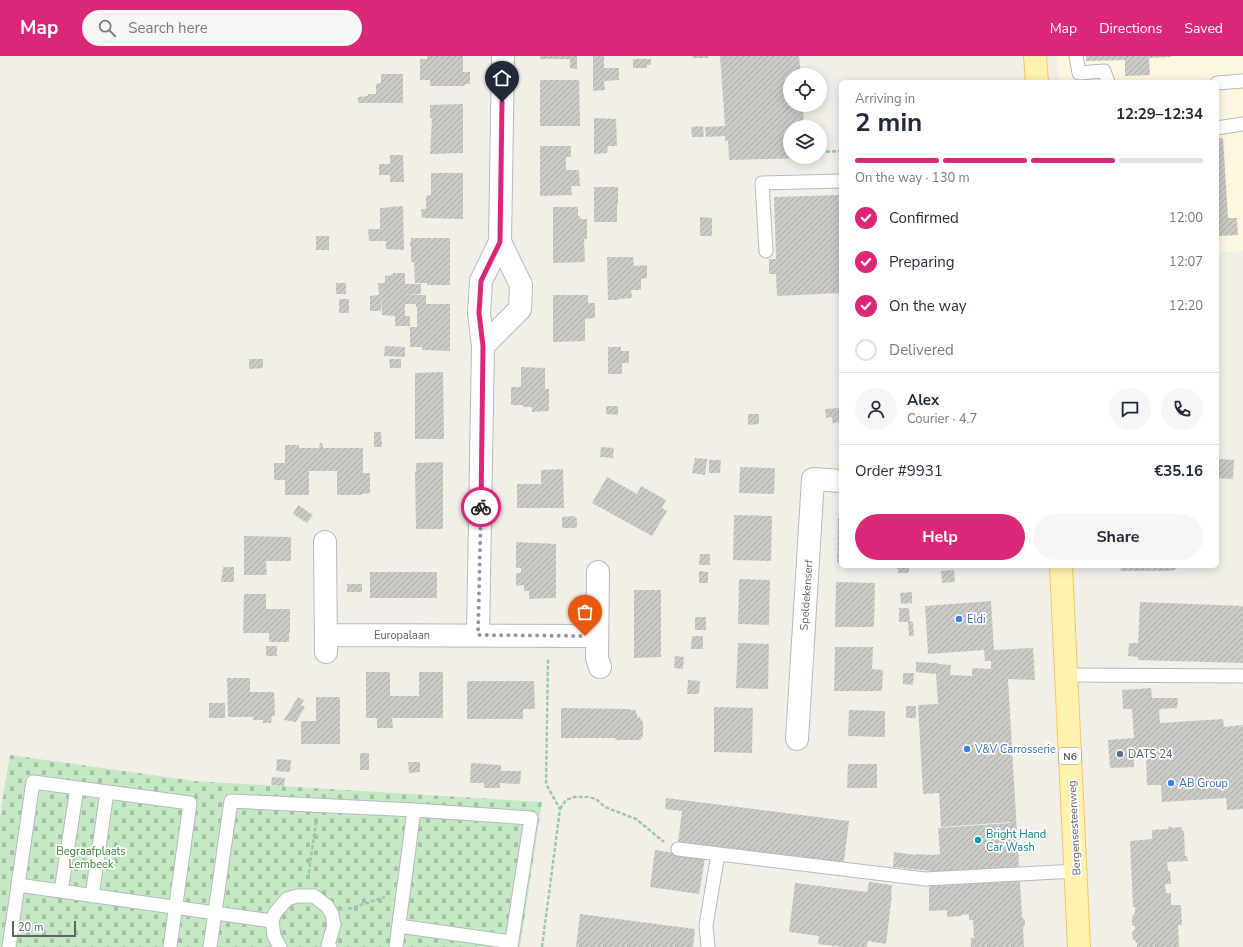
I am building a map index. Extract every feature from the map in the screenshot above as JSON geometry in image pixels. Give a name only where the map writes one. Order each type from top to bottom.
[{"type":"main road","points":[[1035,56],[1037,80]]},
{"type":"main road","name":"Bergensesteenweg","points":[[1061,568],[1079,947]]},
{"type":"street","points":[[478,635],[483,346],[479,313],[481,281],[500,242],[503,56]]},
{"type":"street","points":[[483,346],[520,309],[521,285],[500,242]]},
{"type":"street","name":"Speldekenserf","points":[[797,739],[814,479],[839,480]]},
{"type":"street","name":"Europalaan","points":[[325,542],[326,644],[478,635],[597,636]]},
{"type":"street","points":[[598,572],[597,658],[600,667]]},
{"type":"lane","points":[[1076,56],[1079,73],[1104,70],[1107,80]]},
{"type":"lane","points":[[1219,82],[1243,81]]},
{"type":"lane","points":[[1219,128],[1243,124]]},
{"type":"lane","points":[[766,251],[762,183],[839,181]]},
{"type":"lane","points":[[1066,676],[1243,676]]},
{"type":"lane","points":[[9,947],[33,782],[190,803],[170,947]]},
{"type":"lane","points":[[61,891],[77,788]]},
{"type":"lane","points":[[92,896],[107,792]]},
{"type":"lane","points":[[210,947],[231,801],[414,810],[531,818],[512,944],[399,926]]},
{"type":"lane","points":[[396,947],[414,810]]},
{"type":"lane","points":[[678,849],[925,879],[1076,871]]},
{"type":"lane","points":[[708,947],[706,925],[718,854]]},
{"type":"lane","points":[[18,885],[272,921]]},
{"type":"lane","points":[[280,947],[274,936],[272,921],[274,913],[287,899],[306,895],[314,896],[327,906],[332,914],[334,925],[328,946]]},
{"type":"path","points":[[827,152],[839,151]]},
{"type":"path","points":[[548,636],[546,784],[560,809]]},
{"type":"path","points":[[542,947],[560,809],[566,800],[574,797],[588,797],[596,799],[605,807],[636,819],[663,841],[678,849]]},
{"type":"path","points":[[306,895],[318,806]]},
{"type":"path","points":[[332,914],[403,891]]},
{"type":"shaded area","points":[[1057,56],[1243,56],[1243,251],[1219,253],[1219,80],[1059,80]]},
{"type":"green space","name":"Begraafplaats Lembeek","points":[[10,755],[195,781],[542,802],[520,947],[0,947],[0,816]]},
{"type":"building","points":[[427,56],[463,56],[463,72],[470,72],[470,84],[465,84],[465,86],[430,86],[430,80],[420,80],[420,59],[427,59]]},
{"type":"building","points":[[540,56],[577,56],[577,69],[570,68],[570,59],[540,59]]},
{"type":"building","points":[[593,56],[604,56],[604,68],[619,68],[619,80],[604,81],[605,90],[593,91]]},
{"type":"building","points":[[692,56],[708,56],[708,58],[693,58]]},
{"type":"building","points":[[720,56],[799,56],[800,68],[783,68],[783,112],[803,112],[804,120],[783,120],[783,159],[729,160],[728,140],[725,141],[725,136],[706,137],[705,127],[725,126]]},
{"type":"building","points":[[1086,56],[1171,57],[1149,58],[1150,75],[1125,76],[1125,60],[1086,61]]},
{"type":"building","points":[[633,59],[651,59],[651,65],[647,65],[647,68],[633,68]]},
{"type":"building","points":[[381,74],[403,74],[403,103],[358,103],[358,97],[368,96],[368,94],[376,94],[376,84],[381,83]]},
{"type":"building","points":[[540,80],[579,80],[580,126],[540,126]]},
{"type":"building","points":[[463,104],[463,153],[430,154],[432,118],[430,118],[430,105]]},
{"type":"building","points":[[594,118],[616,119],[617,146],[608,146],[607,153],[594,154]]},
{"type":"building","points":[[703,126],[704,137],[692,137],[691,127]]},
{"type":"building","points":[[1219,138],[1223,138],[1228,218],[1237,218],[1238,235],[1219,236]]},
{"type":"building","points":[[540,146],[571,146],[571,157],[566,157],[566,170],[579,170],[580,186],[571,186],[572,195],[540,196]]},
{"type":"building","points":[[390,155],[403,155],[404,182],[390,182],[390,175],[379,175],[379,164],[390,164]]},
{"type":"building","points":[[431,173],[463,173],[463,219],[422,218],[421,209],[426,209],[426,196],[431,195]]},
{"type":"building","points":[[594,187],[618,187],[617,222],[594,222]]},
{"type":"building","points":[[839,195],[839,293],[777,296],[776,274],[769,274],[769,259],[776,259],[774,197]]},
{"type":"building","points":[[403,206],[404,250],[386,249],[386,241],[369,241],[368,229],[380,229],[380,208]]},
{"type":"building","points":[[553,207],[578,207],[578,216],[580,216],[580,219],[587,219],[587,239],[584,239],[585,262],[553,263]]},
{"type":"building","points":[[700,217],[712,218],[712,236],[700,236]]},
{"type":"building","points":[[316,236],[329,236],[329,250],[316,250]]},
{"type":"building","points":[[411,238],[450,238],[450,285],[427,285],[427,283],[415,283],[414,262],[411,262],[411,246],[409,244]]},
{"type":"building","points":[[607,257],[633,257],[634,266],[647,265],[647,278],[641,279],[641,290],[631,290],[632,298],[608,300]]},
{"type":"building","points":[[393,273],[405,273],[405,284],[421,284],[421,294],[405,295],[426,295],[426,304],[450,304],[450,351],[422,350],[422,347],[410,347],[410,327],[417,327],[416,304],[405,304],[405,316],[410,316],[410,326],[395,326],[395,316],[382,315],[381,293],[381,311],[370,311],[370,296],[379,295],[378,283],[385,283],[385,276],[393,275]]},
{"type":"building","points":[[336,283],[346,283],[346,294],[336,294]]},
{"type":"building","points":[[553,295],[588,295],[588,303],[595,303],[595,318],[585,319],[585,341],[553,342]]},
{"type":"building","points":[[339,299],[349,299],[349,313],[339,313]]},
{"type":"building","points":[[385,346],[405,347],[405,357],[384,356]]},
{"type":"building","points":[[608,347],[621,347],[621,351],[629,351],[629,363],[622,363],[622,374],[608,374]]},
{"type":"building","points":[[249,359],[263,359],[263,368],[249,369]]},
{"type":"building","points":[[389,359],[401,359],[401,368],[390,368]]},
{"type":"building","points":[[521,367],[545,368],[545,389],[549,389],[549,411],[532,412],[532,407],[511,405],[511,387],[521,387]]},
{"type":"building","points":[[443,372],[444,439],[415,439],[415,373]]},
{"type":"building","points":[[606,406],[618,406],[618,415],[606,414]]},
{"type":"building","points":[[839,408],[839,422],[832,423],[832,417],[826,418],[825,409]]},
{"type":"building","points":[[748,414],[759,414],[759,424],[748,425]]},
{"type":"building","points":[[374,432],[381,432],[382,447],[374,447]]},
{"type":"building","points":[[320,443],[323,444],[323,448],[363,448],[363,473],[370,473],[370,493],[362,495],[337,495],[337,471],[309,471],[309,495],[285,495],[285,480],[274,480],[274,463],[285,463],[285,445],[299,445],[299,448],[319,448]]},
{"type":"building","points":[[601,447],[614,448],[613,458],[600,457]]},
{"type":"building","points":[[695,458],[707,459],[705,475],[692,473]]},
{"type":"building","points":[[1219,459],[1234,460],[1233,479],[1219,478]]},
{"type":"building","points":[[709,460],[721,460],[720,473],[709,473]]},
{"type":"building","points":[[443,462],[443,529],[416,529],[416,463]]},
{"type":"building","points":[[740,467],[775,468],[774,494],[739,493]]},
{"type":"building","points":[[563,469],[564,508],[517,508],[517,484],[541,484],[541,470]]},
{"type":"building","points":[[607,477],[637,494],[641,486],[666,500],[662,508],[667,511],[652,536],[592,503]]},
{"type":"building","points":[[298,505],[313,515],[307,523],[293,514]]},
{"type":"building","points":[[734,515],[772,516],[771,561],[733,560]]},
{"type":"building","points":[[575,516],[575,518],[577,518],[577,527],[562,528],[562,517]]},
{"type":"building","points":[[838,518],[839,518],[839,562],[837,562]]},
{"type":"building","points":[[244,536],[291,537],[291,561],[266,561],[267,575],[244,575]]},
{"type":"building","points":[[516,542],[556,544],[556,598],[529,599],[529,591],[524,591],[524,585],[516,586],[516,573],[521,573],[521,568],[516,568]]},
{"type":"building","points":[[700,554],[710,554],[710,565],[699,565]]},
{"type":"building","points":[[223,567],[234,567],[234,582],[221,582]]},
{"type":"building","points":[[897,568],[909,568],[909,573],[898,573]]},
{"type":"building","points":[[1120,568],[1177,568],[1169,571],[1121,571]]},
{"type":"building","points":[[954,570],[955,582],[942,583],[941,571]]},
{"type":"building","points":[[699,571],[708,572],[708,583],[699,583]]},
{"type":"building","points":[[370,572],[437,572],[437,598],[370,598]]},
{"type":"building","points":[[739,579],[770,580],[769,625],[738,624]]},
{"type":"building","points":[[836,582],[875,583],[874,627],[835,627]]},
{"type":"building","points":[[347,584],[362,584],[362,592],[347,592]]},
{"type":"building","points":[[634,590],[661,590],[661,657],[634,658]]},
{"type":"building","points":[[912,592],[912,603],[901,604],[900,593]]},
{"type":"building","points":[[244,594],[266,594],[266,609],[290,609],[289,642],[269,642],[269,633],[243,633]]},
{"type":"building","points":[[991,601],[994,650],[1033,648],[1035,680],[1008,679],[1019,867],[942,872],[893,867],[894,852],[916,855],[940,854],[938,828],[1010,823],[941,827],[939,793],[923,794],[918,705],[938,704],[936,674],[916,672],[916,662],[951,665],[950,675],[972,676],[972,668],[991,669],[991,661],[985,661],[984,650],[928,654],[925,606]]},
{"type":"building","points":[[1140,602],[1243,606],[1243,663],[1138,660],[1138,657],[1128,656],[1129,643],[1138,643]]},
{"type":"building","points":[[899,608],[909,608],[910,621],[913,622],[914,636],[909,636],[908,622],[899,622]]},
{"type":"building","points":[[695,617],[706,617],[706,630],[695,630]]},
{"type":"building","points":[[692,636],[703,636],[703,649],[691,649]]},
{"type":"building","points":[[738,643],[769,644],[768,689],[736,688]]},
{"type":"building","points":[[266,646],[277,646],[277,656],[266,656]]},
{"type":"building","points":[[835,647],[873,647],[872,669],[883,670],[882,691],[834,691]]},
{"type":"building","points":[[675,656],[684,657],[683,669],[674,668]]},
{"type":"building","points":[[366,672],[390,672],[390,696],[419,696],[419,672],[443,672],[443,718],[392,718],[393,728],[377,728],[377,718],[366,718]]},
{"type":"building","points":[[903,673],[914,673],[913,685],[903,684]]},
{"type":"building","points":[[227,678],[250,678],[250,692],[274,692],[275,716],[272,716],[271,723],[263,723],[263,720],[253,720],[253,717],[228,717]]},
{"type":"building","points":[[688,680],[700,681],[699,694],[687,694]]},
{"type":"building","points":[[467,681],[534,681],[535,709],[523,709],[523,719],[467,719]]},
{"type":"building","points":[[1151,688],[1152,698],[1178,698],[1177,708],[1159,709],[1160,723],[1223,719],[1224,727],[1243,725],[1243,809],[1227,810],[1226,798],[1162,802],[1161,785],[1147,785],[1146,756],[1134,757],[1134,767],[1110,768],[1108,740],[1134,738],[1132,709],[1123,709],[1122,690]]},
{"type":"building","points":[[298,697],[304,700],[301,705],[305,707],[296,722],[284,720]]},
{"type":"building","points":[[316,697],[340,697],[340,744],[301,744],[301,721],[316,721]]},
{"type":"building","points":[[209,703],[225,703],[225,718],[209,718]]},
{"type":"building","points":[[906,706],[916,706],[916,718],[906,718]]},
{"type":"building","points":[[714,707],[753,708],[752,753],[714,752]]},
{"type":"building","points":[[561,708],[635,710],[638,718],[639,717],[643,722],[643,737],[641,737],[641,740],[615,740],[616,738],[561,738]]},
{"type":"building","points":[[849,710],[885,711],[885,737],[848,736]]},
{"type":"building","points":[[360,753],[369,753],[369,770],[360,770]]},
{"type":"building","points":[[277,759],[291,760],[290,772],[276,771]]},
{"type":"building","points":[[408,762],[420,762],[420,772],[409,773]]},
{"type":"building","points":[[471,763],[501,765],[501,771],[521,771],[520,784],[500,783],[500,788],[484,788],[484,783],[470,783]]},
{"type":"building","points":[[848,764],[877,764],[877,788],[847,788]]},
{"type":"building","points":[[272,777],[285,778],[284,786],[271,785]]},
{"type":"building","points":[[666,798],[849,821],[844,862],[678,842],[682,811],[665,809]]},
{"type":"building","points":[[1171,826],[1171,828],[1182,827],[1182,831],[1184,831],[1185,856],[1187,856],[1188,861],[1167,862],[1168,871],[1170,871],[1171,884],[1165,884],[1166,893],[1171,893],[1171,905],[1181,905],[1182,925],[1178,925],[1179,947],[1137,947],[1137,943],[1133,939],[1132,932],[1135,929],[1135,926],[1132,925],[1132,917],[1135,913],[1135,907],[1133,907],[1130,841],[1152,839],[1152,830],[1168,829],[1168,827]]},
{"type":"building","points":[[655,850],[705,858],[699,894],[650,887]]},
{"type":"building","points":[[1020,881],[1022,917],[1025,921],[1023,928],[1024,947],[971,947],[971,938],[974,938],[973,920],[969,920],[969,914],[947,917],[947,910],[929,911],[929,886]]},
{"type":"building","points":[[869,882],[892,885],[886,944],[868,941],[867,947],[844,947],[818,944],[819,936],[789,932],[795,883],[867,892]]},
{"type":"building","points":[[580,914],[695,929],[693,947],[576,947]]},
{"type":"way so far","points":[[481,507],[478,635],[585,636]]},
{"type":"place","name":"Eldi","points":[[959,619]]},
{"type":"place","name":"V&V Carrosserie","points":[[967,749]]},
{"type":"place","name":"DATS 24","points":[[1120,754]]},
{"type":"place","name":"AB Group","points":[[1171,783]]},
{"type":"place","name":"Bright Hand Car Wash","points":[[978,840]]},
{"type":"route","points":[[481,507],[483,346],[479,313],[481,281],[500,242],[502,102]]}]
